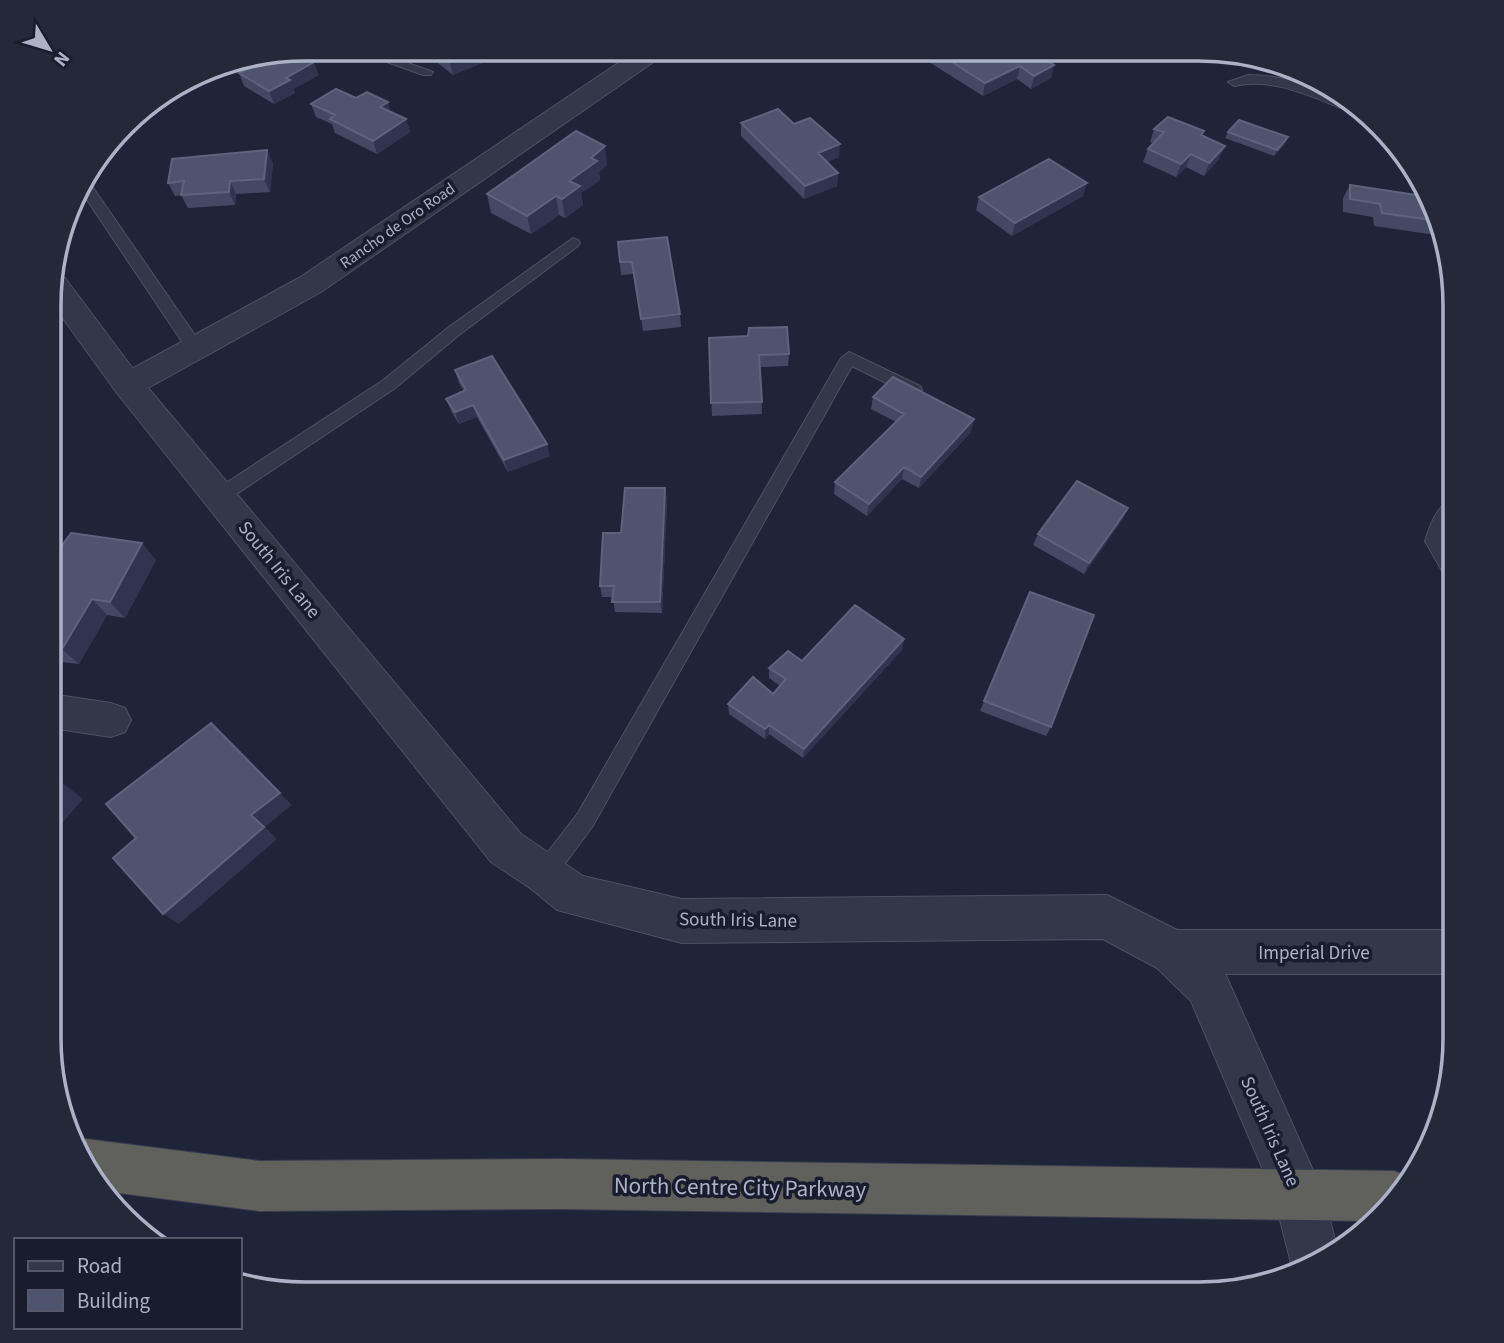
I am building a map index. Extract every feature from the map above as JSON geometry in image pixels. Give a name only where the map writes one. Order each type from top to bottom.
[{"type":"highway","name":"North Centre City Parkway","points":[[97,1165],[259,1186],[562,1184],[1383,1196]]},
{"type":"street","name":"Rancho de Oro Road","points":[[128,385],[310,285],[638,61]]},
{"type":"street","name":"South Iris Lane","points":[[61,301],[506,848],[545,873],[572,895],[682,921],[1107,917],[1174,952],[1208,985],[1299,1195],[1313,1254]]},
{"type":"street","points":[[62,713],[111,720]]},
{"type":"street","name":"Imperial Drive","points":[[1174,952],[1443,952]]},
{"type":"lane","points":[[394,61],[427,72]]},
{"type":"lane","points":[[1234,82],[1263,77],[1332,101]]},
{"type":"lane","points":[[89,192],[195,348]]},
{"type":"lane","points":[[220,496],[388,385],[454,331],[573,243]]},
{"type":"lane","points":[[545,873],[585,820],[849,358],[932,399]]},
{"type":"lane","points":[[1442,519],[1434,541],[1442,556]]},
{"type":"building","points":[[314,62],[286,78],[290,80],[269,91],[239,73],[273,63]]},
{"type":"building","points":[[952,62],[1049,62],[1054,65],[1034,76],[1020,66],[985,83]]},
{"type":"building","points":[[336,89],[356,98],[367,92],[388,102],[380,107],[406,119],[373,141],[330,119],[335,115],[311,104]]},
{"type":"building","points":[[778,109],[794,124],[810,118],[840,144],[818,153],[838,173],[805,186],[741,123]]},
{"type":"building","points":[[1168,117],[1204,131],[1201,135],[1225,146],[1209,163],[1191,154],[1181,164],[1148,149],[1164,132],[1154,129]]},
{"type":"building","points":[[1239,120],[1288,137],[1277,150],[1228,132]]},
{"type":"building","points":[[576,131],[605,146],[591,158],[597,161],[569,181],[580,186],[562,199],[556,196],[527,216],[487,194]]},
{"type":"building","points":[[267,150],[264,179],[230,181],[229,192],[181,195],[184,181],[168,183],[172,159]]},
{"type":"building","points":[[1049,159],[1087,183],[1015,223],[979,197]]},
{"type":"building","points":[[1350,185],[1417,195],[1426,219],[1382,213],[1380,204],[1350,199]]},
{"type":"building","points":[[667,237],[680,314],[641,319],[632,262],[620,262],[618,242]]},
{"type":"building","points":[[787,327],[789,354],[759,355],[762,402],[711,403],[709,338],[748,336],[749,328]]},
{"type":"building","points":[[492,356],[547,444],[504,460],[473,405],[455,412],[446,399],[466,390],[455,370]]},
{"type":"building","points":[[893,377],[974,419],[921,477],[904,467],[869,504],[835,482],[904,414],[873,397]]},
{"type":"building","points":[[1077,481],[1128,508],[1089,563],[1038,534]]},
{"type":"building","points":[[625,488],[665,488],[660,602],[612,602],[614,586],[600,586],[603,533],[621,533]]},
{"type":"building","points":[[71,533],[142,543],[110,602],[92,599],[62,649],[61,649],[61,546]]},
{"type":"building","points":[[1030,592],[1094,615],[1051,727],[984,701]]},
{"type":"building","points":[[855,605],[904,639],[804,749],[769,725],[765,729],[728,704],[753,677],[773,694],[786,679],[769,668],[788,651],[802,661]]},
{"type":"building","points":[[211,723],[280,793],[251,815],[264,827],[163,914],[113,858],[136,838],[106,804]]}]
